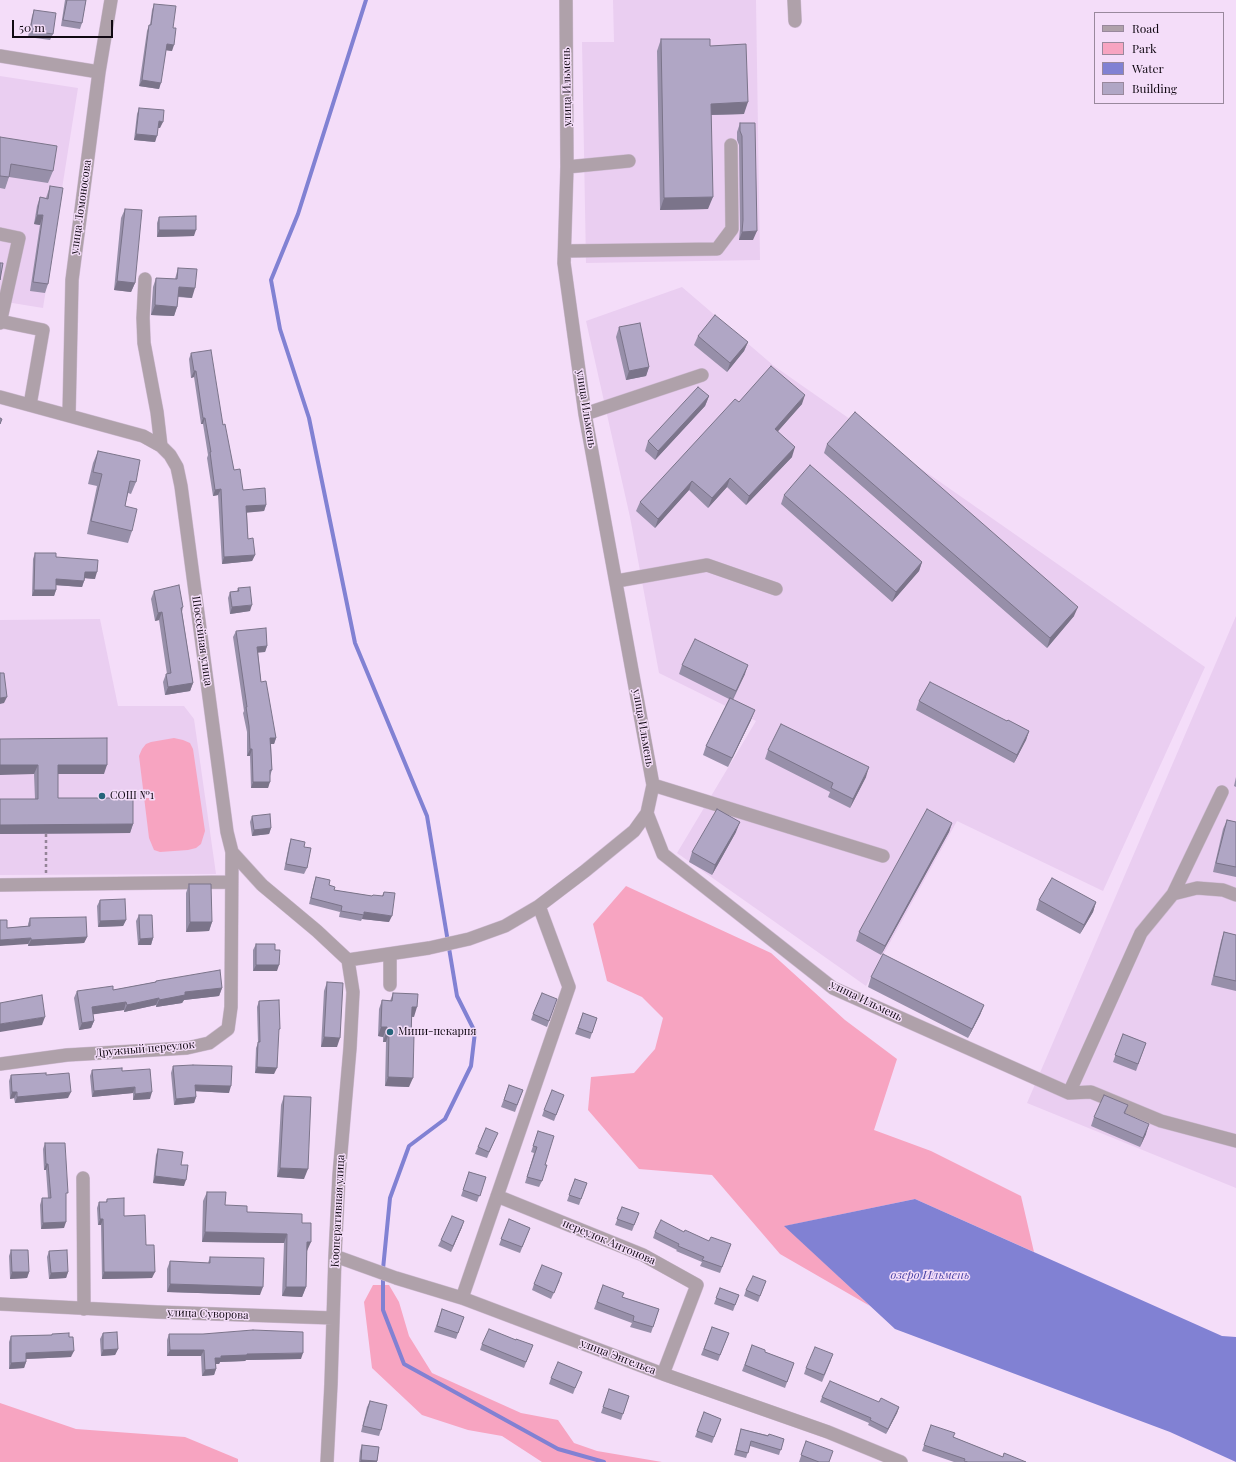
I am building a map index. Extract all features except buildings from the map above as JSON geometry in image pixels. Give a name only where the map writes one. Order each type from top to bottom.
[{"type":"street","name":"улица Ломоносова","points":[[69,415],[72,280],[99,72],[111,0]]},
{"type":"street","name":"улица Ильмень","points":[[348,960],[429,948],[469,939],[505,926],[540,906],[585,871],[634,831],[647,813],[653,785],[617,581],[585,414],[564,263],[567,167],[566,0]]},
{"type":"street","points":[[794,0],[795,21]]},
{"type":"street","points":[[0,56],[99,72]]},
{"type":"street","points":[[565,251],[717,249],[732,229],[731,145]]},
{"type":"street","points":[[567,167],[629,160]]},
{"type":"street","points":[[0,234],[19,238],[0,322],[43,330],[30,405]]},
{"type":"street","points":[[145,279],[143,318],[144,343],[157,412],[161,446]]},
{"type":"street","points":[[585,414],[702,375]]},
{"type":"street","name":"Шоссейная улица","points":[[0,397],[143,436],[161,446],[170,455],[177,466],[181,486],[227,832],[232,852],[262,885],[317,931],[348,960]]},
{"type":"street","points":[[617,581],[707,565],[776,589]]},
{"type":"street","points":[[653,785],[883,856]]},
{"type":"street","points":[[1222,792],[1173,894],[1141,933],[1069,1093],[1091,1092],[1161,1121],[1236,1141]]},
{"type":"street","name":"улица Ильмень","points":[[647,813],[663,854],[834,988],[1069,1093]]},
{"type":"street","name":"Дружный переулок","points":[[0,1064],[67,1056],[187,1048],[209,1043],[228,1029],[231,1007],[232,852]]},
{"type":"street","points":[[0,885],[231,882]]},
{"type":"street","points":[[1173,894],[1197,888],[1223,890],[1236,895]]},
{"type":"street","points":[[462,1298],[569,987],[540,906]]},
{"type":"street","points":[[390,954],[390,985]]},
{"type":"street","name":"Кооперативная улица","points":[[326,1462],[331,1384],[339,1175],[350,1048],[353,992],[348,960]]},
{"type":"street","points":[[83,1178],[84,1309]]},
{"type":"street","name":"переулок Антонова","points":[[497,1196],[643,1255],[697,1285],[662,1374]]},
{"type":"street","name":"улица Энгельса","points":[[335,1256],[396,1278],[462,1298],[662,1374],[828,1432],[901,1462]]},
{"type":"street","name":"улица Суворова","points":[[0,1304],[84,1309],[333,1318]]},
{"type":"path","points":[[46,834],[46,884]]},
{"type":"shaded area","points":[[613,0],[756,0],[760,260],[586,263],[582,42],[614,42]]},
{"type":"shaded area","points":[[0,76],[78,88],[43,308],[0,301]]},
{"type":"shaded area","points":[[682,287],[774,366],[1205,667],[1103,891],[957,821],[866,986],[677,853],[756,721],[659,673],[630,517],[586,321]]},
{"type":"shaded area","points":[[1236,616],[1236,1188],[1027,1103]]},
{"type":"shaded area","name":"СОШ №1","points":[[100,619],[118,706],[184,706],[194,719],[216,874],[0,875],[0,620]]},
{"type":"green space","points":[[174,738],[190,743],[193,749],[205,831],[201,844],[196,848],[160,852],[154,850],[149,838],[139,756],[146,744]]},
{"type":"green space","points":[[626,886],[771,953],[845,1020],[897,1059],[874,1130],[931,1151],[1021,1196],[1034,1252],[915,1199],[785,1226],[870,1306],[780,1254],[712,1175],[639,1169],[588,1110],[591,1077],[634,1073],[655,1049],[663,1018],[642,997],[607,981],[593,924]]},
{"type":"green space","points":[[373,1285],[389,1285],[399,1302],[409,1336],[432,1373],[521,1413],[558,1420],[574,1443],[597,1451],[662,1462],[542,1462],[502,1436],[468,1430],[422,1415],[372,1368],[364,1302]]},
{"type":"green space","points":[[0,1403],[76,1429],[185,1437],[238,1459],[238,1462],[0,1462]]},
{"type":"water","name":"озеро Ильмень","points":[[915,1199],[1222,1336],[1236,1337],[1236,1462],[1170,1432],[895,1329],[784,1226]]},
{"type":"waterway","points":[[366,0],[298,214],[271,280],[280,329],[309,418],[355,643],[427,816],[457,996],[475,1032],[471,1066],[445,1119],[409,1146],[390,1198],[383,1269],[383,1310],[404,1364],[558,1449],[604,1462]]},
{"type":"place","name":"СОШ №1","points":[[102,796]]},
{"type":"place","name":"Мини-пекарня","points":[[390,1032]]}]
